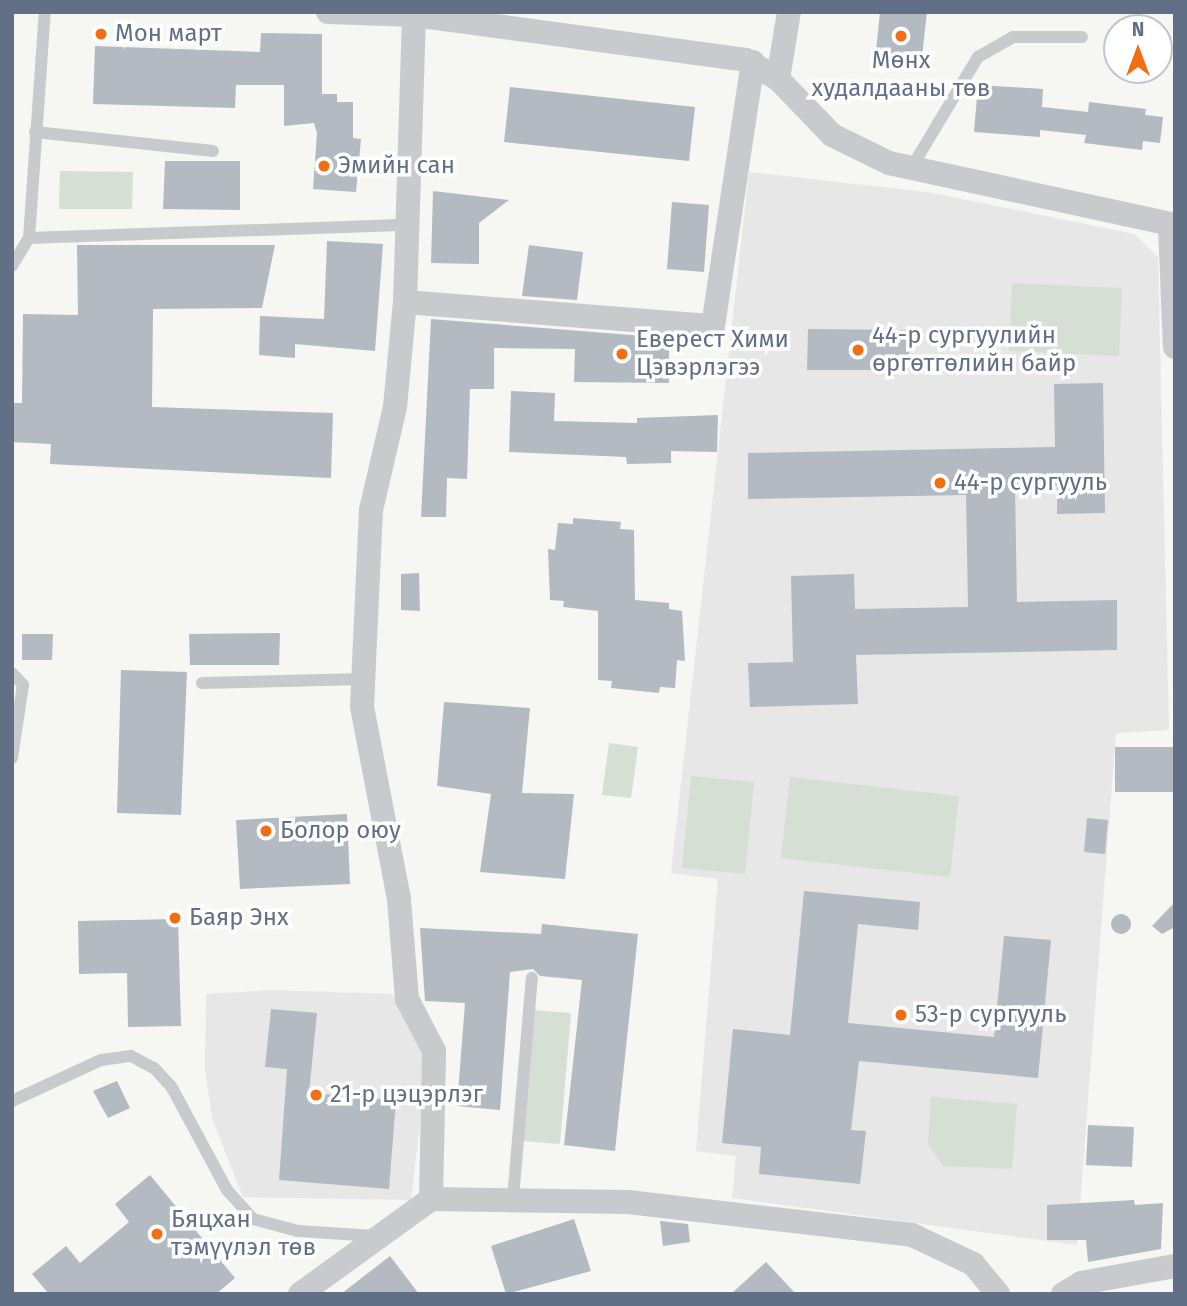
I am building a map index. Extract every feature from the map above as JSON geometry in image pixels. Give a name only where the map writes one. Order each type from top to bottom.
[{"type":"street","points":[[328,12],[499,19],[752,62],[778,79],[832,135],[911,170],[1172,225],[1175,347]]},
{"type":"street","points":[[778,79],[789,12]]},
{"type":"street","points":[[414,15],[404,302],[395,407],[371,510],[362,680],[364,735],[401,910],[407,999],[435,1051],[431,1199]]},
{"type":"street","points":[[404,302],[713,326],[752,62]]},
{"type":"street","points":[[300,1294],[431,1199],[513,1198],[628,1202],[912,1235],[973,1264],[998,1294]]},
{"type":"street","points":[[1063,1294],[1081,1283],[1175,1266]]},
{"type":"lane","points":[[12,265],[29,238],[45,12]]},
{"type":"lane","points":[[911,170],[978,57],[1013,37],[1082,37]]},
{"type":"lane","points":[[35,132],[213,151]]},
{"type":"lane","points":[[29,238],[407,225]]},
{"type":"lane","points":[[12,673],[23,685],[12,756]]},
{"type":"lane","points":[[202,683],[362,680]]},
{"type":"lane","points":[[513,1198],[532,978]]},
{"type":"lane","points":[[13,1098],[101,1060],[131,1056],[154,1068],[171,1086],[227,1190],[253,1219],[298,1231],[379,1236]]},
{"type":"shaded area","points":[[60,171],[133,172],[132,209],[59,209]]},
{"type":"shaded area","points":[[749,172],[927,192],[1134,234],[1158,257],[1169,730],[1116,733],[1077,1245],[732,1198],[736,1156],[696,1151],[718,879],[671,873]]},
{"type":"shaded area","points":[[1012,283],[1122,288],[1119,356],[1009,351]]},
{"type":"shaded area","points":[[609,743],[638,747],[631,798],[602,795]]},
{"type":"shaded area","points":[[691,776],[754,782],[745,874],[682,868]]},
{"type":"shaded area","points":[[790,777],[959,796],[950,877],[781,858]]},
{"type":"shaded area","name":"21-р цэцэрлэг","points":[[271,990],[392,994],[412,1021],[426,1071],[411,1200],[243,1197],[212,1118],[205,1068],[206,994]]},
{"type":"shaded area","points":[[533,1010],[571,1013],[560,1144],[523,1141]]},
{"type":"shaded area","points":[[931,1097],[1017,1104],[1012,1169],[943,1166],[928,1144]]},
{"type":"building","name":"Мөнх худалдааны төв","points":[[880,12],[927,12],[921,65],[875,60]]},
{"type":"building","points":[[261,33],[322,34],[322,94],[337,94],[337,102],[353,102],[353,138],[361,139],[356,192],[313,189],[317,133],[314,123],[284,126],[284,85],[236,85],[235,108],[93,104],[95,46],[260,52]]},
{"type":"building","points":[[978,85],[1043,89],[1042,107],[1088,112],[1089,102],[1146,109],[1145,115],[1163,117],[1160,143],[1143,141],[1142,150],[1084,143],[1086,135],[1040,130],[1040,137],[974,132]]},
{"type":"building","points":[[510,87],[695,107],[689,161],[504,142]]},
{"type":"building","points":[[165,161],[240,161],[240,210],[163,209]]},
{"type":"building","points":[[433,191],[509,200],[479,223],[479,264],[431,263]]},
{"type":"building","points":[[672,202],[709,205],[704,272],[667,269]]},
{"type":"building","points":[[327,241],[383,244],[375,351],[295,344],[295,358],[259,355],[260,316],[324,319]]},
{"type":"building","points":[[77,245],[275,245],[262,308],[153,309],[152,407],[333,413],[331,478],[50,464],[51,444],[12,442],[12,403],[22,403],[23,314],[78,315]]},
{"type":"building","points":[[529,245],[583,252],[577,300],[522,296]]},
{"type":"building","points":[[431,319],[669,338],[669,383],[574,382],[575,349],[494,348],[494,389],[470,389],[467,479],[447,478],[446,517],[421,517]]},
{"type":"building","name":"44-р сургуулийн өргөтгөлийн байр","points":[[808,329],[909,330],[909,370],[807,370]]},
{"type":"building","points":[[1103,383],[1105,513],[1057,514],[1057,486],[1015,487],[1017,602],[1117,600],[1117,650],[856,655],[858,704],[750,707],[748,663],[793,662],[791,576],[854,574],[855,609],[968,607],[966,495],[748,499],[748,453],[1055,447],[1054,384]]},
{"type":"building","points":[[511,391],[555,393],[554,421],[637,423],[637,418],[718,415],[717,452],[671,451],[671,463],[627,464],[626,457],[509,452]]},
{"type":"building","points":[[573,518],[621,522],[620,529],[634,530],[635,600],[669,603],[669,609],[682,611],[685,661],[677,660],[675,688],[660,687],[659,693],[611,688],[612,681],[598,680],[598,611],[563,607],[564,601],[550,600],[548,549],[555,550],[558,523],[573,524]]},
{"type":"building","points":[[419,573],[420,611],[401,610],[401,574]]},
{"type":"building","points":[[280,633],[279,665],[190,665],[189,634]]},
{"type":"building","points":[[22,634],[53,634],[52,660],[22,660]]},
{"type":"building","points":[[121,670],[187,672],[181,815],[117,813]]},
{"type":"building","points":[[444,702],[530,708],[522,793],[574,794],[565,879],[480,872],[491,794],[437,786]]},
{"type":"building","points":[[1115,747],[1175,747],[1175,792],[1115,792]]},
{"type":"building","points":[[347,814],[350,884],[240,889],[236,820]]},
{"type":"building","points":[[1087,818],[1108,820],[1105,854],[1084,852]]},
{"type":"building","points":[[804,891],[920,902],[918,930],[858,924],[848,1023],[994,1037],[1004,936],[1051,940],[1038,1078],[859,1061],[851,1130],[866,1131],[860,1184],[759,1174],[761,1147],[722,1143],[733,1029],[790,1035]]},
{"type":"building","points":[[1175,902],[1175,927],[1162,934],[1152,926]]},
{"type":"building","points":[[1117,914],[1125,914],[1131,924],[1125,934],[1117,934],[1111,928],[1111,920]]},
{"type":"building","points":[[178,919],[181,1026],[128,1027],[127,973],[79,974],[78,921]]},
{"type":"building","points":[[542,924],[638,934],[615,1151],[564,1145],[582,980],[540,976],[533,969],[510,972],[500,1110],[457,1106],[465,1003],[425,1001],[420,928],[541,934]]},
{"type":"building","points":[[271,1009],[317,1013],[309,1093],[396,1100],[389,1189],[279,1180],[287,1069],[265,1067]]},
{"type":"building","points":[[117,1081],[130,1108],[108,1118],[93,1091]]},
{"type":"building","points":[[1088,1125],[1134,1127],[1132,1167],[1086,1165]]},
{"type":"building","name":"Бяцхан тэмүүлэл төв","points":[[150,1175],[235,1278],[216,1294],[49,1294],[32,1274],[66,1246],[80,1263],[129,1222],[115,1204]]},
{"type":"building","points":[[1134,1200],[1135,1205],[1163,1203],[1161,1249],[1088,1262],[1086,1240],[1047,1240],[1047,1205]]},
{"type":"building","points":[[574,1219],[591,1271],[506,1294],[491,1246]]},
{"type":"building","points":[[660,1221],[688,1224],[690,1242],[663,1246]]},
{"type":"building","points":[[390,1256],[419,1294],[341,1294]]},
{"type":"building","points":[[766,1262],[796,1294],[731,1294]]},
{"type":"place","name":"Мон март","points":[[101,34]]},
{"type":"place","name":"Мөнх худалдааны төв","points":[[901,36]]},
{"type":"place","name":"Эмийн сан","points":[[324,166]]},
{"type":"place","name":"44-р сургуулийн өргөтгөлийн байр","points":[[858,350]]},
{"type":"place","name":"Еверест Хими Цэвэрлэгээ","points":[[622,354]]},
{"type":"place","name":"44-р сургууль","points":[[940,483]]},
{"type":"place","name":"Болор оюу","points":[[266,831]]},
{"type":"place","name":"Баяр Энх","points":[[175,918]]},
{"type":"place","name":"53-р сургууль","points":[[901,1015]]},
{"type":"place","name":"21-р цэцэрлэг","points":[[316,1095]]},
{"type":"place","name":"Бяцхан тэмүүлэл төв","points":[[157,1234]]}]
